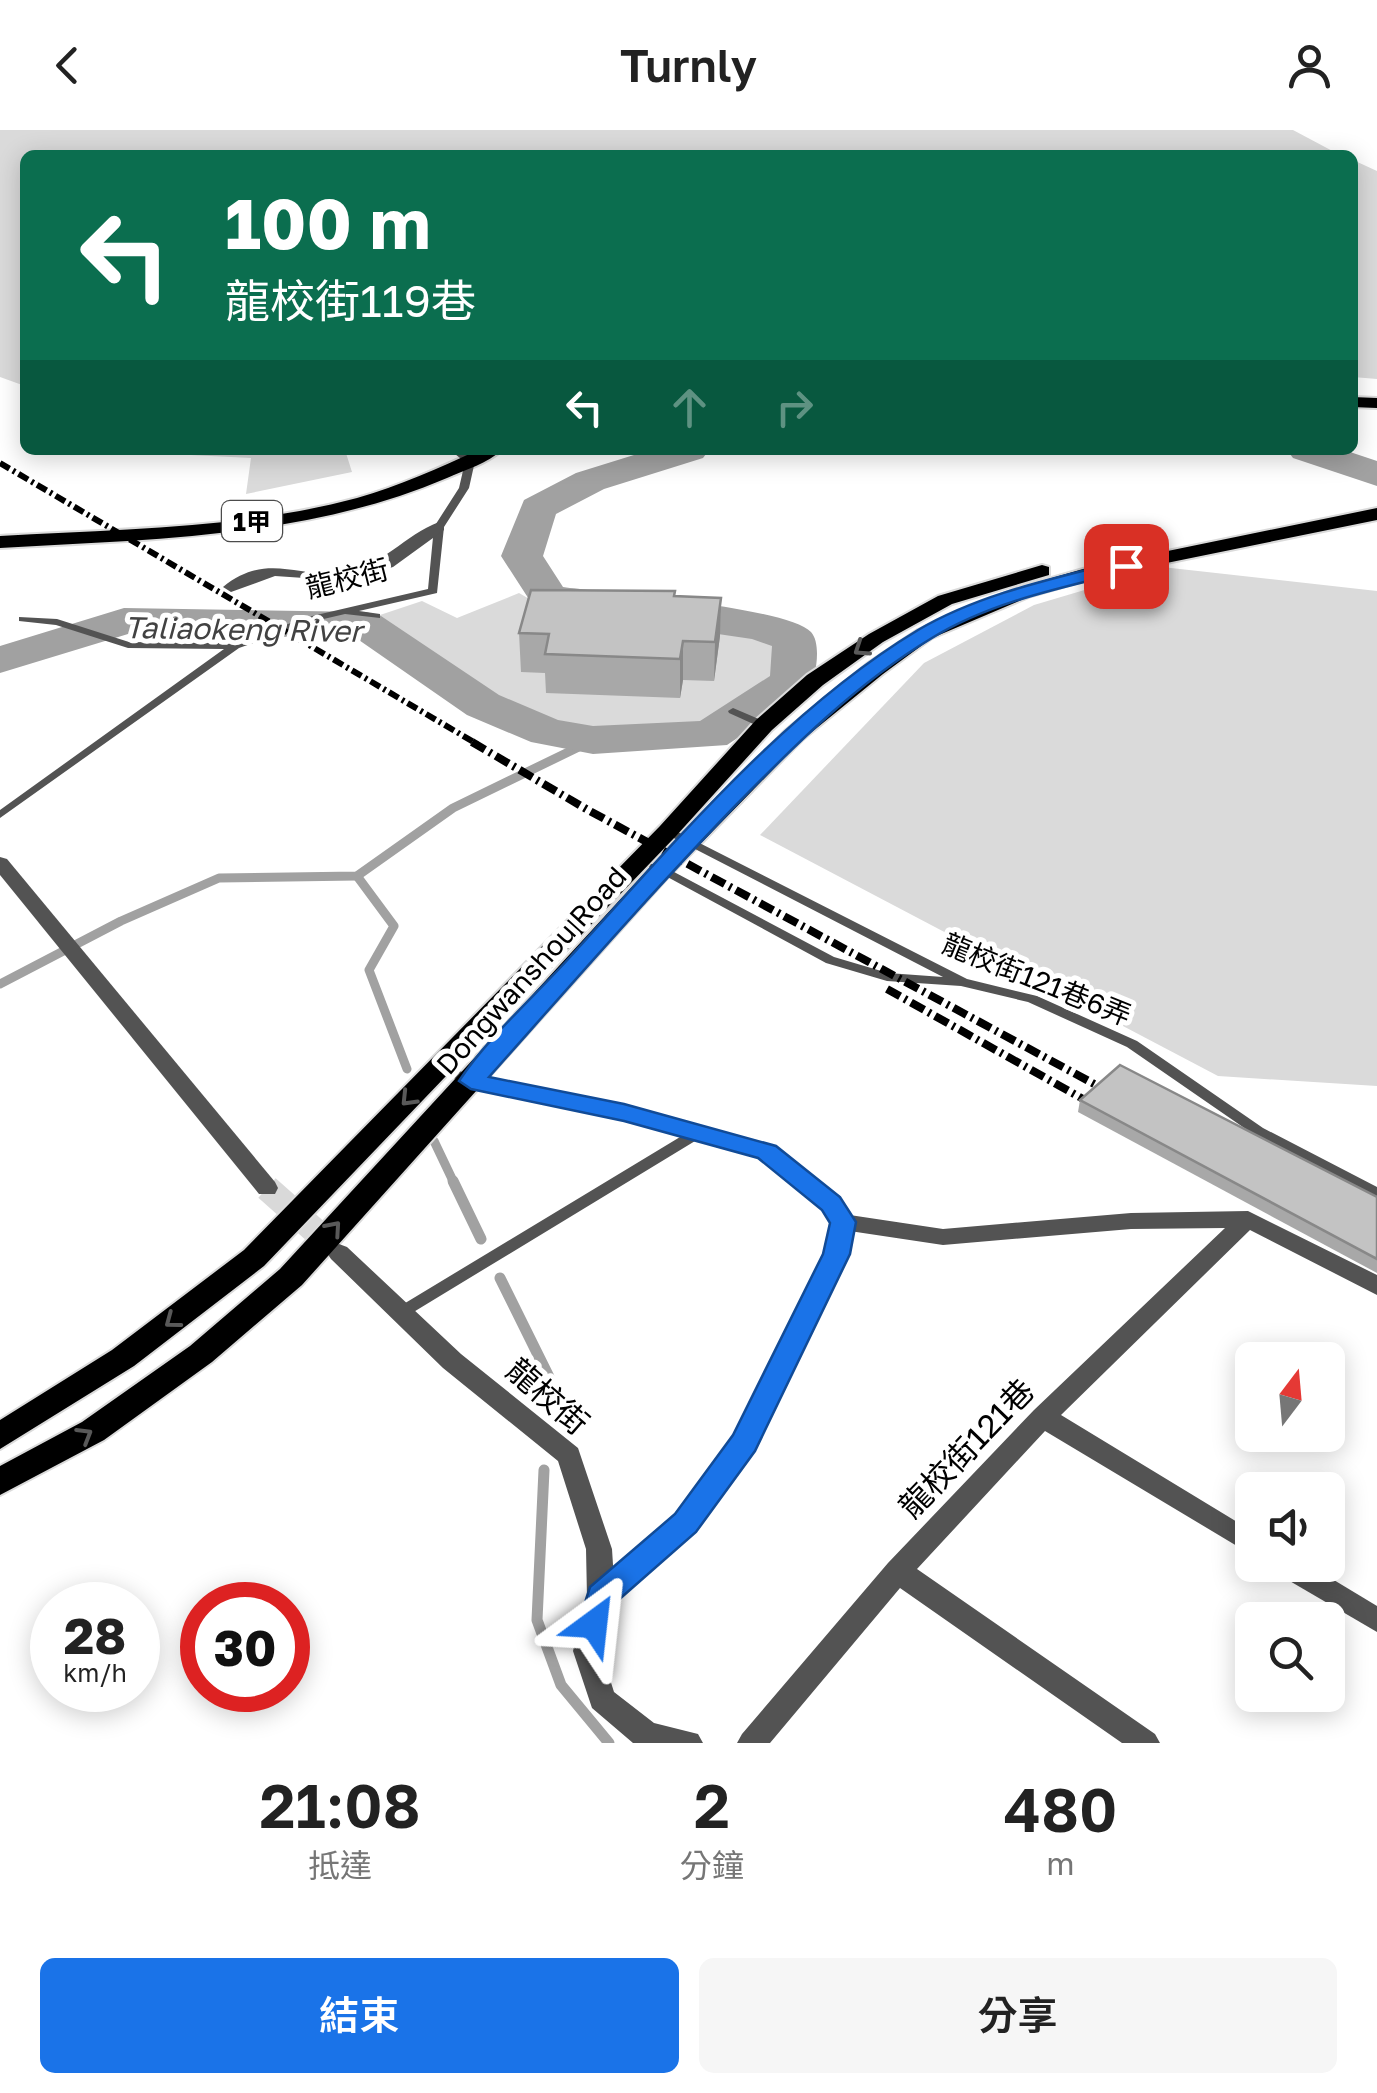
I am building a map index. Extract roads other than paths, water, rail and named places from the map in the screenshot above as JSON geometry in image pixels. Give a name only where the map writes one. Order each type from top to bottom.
[{"type":"main road","name":"1甲","points":[[0,528],[299,504],[460,455]]},
{"type":"main road","name":"1甲","points":[[0,542],[276,519],[346,506],[461,455]]},
{"type":"main road","name":"Dongwanshou Road","points":[[678,836],[764,725],[815,680],[876,638],[945,600],[1007,579],[1369,506]]},
{"type":"main road","name":"Dongwanshou Road","points":[[0,1436],[123,1358],[254,1258],[436,1070],[678,836],[794,735],[925,634],[976,610],[1090,573],[1369,506]]},
{"type":"main road","points":[[764,725],[794,735]]},
{"type":"main road","name":"Dongwanshou Road","points":[[0,1482],[93,1431],[201,1354],[291,1277],[360,1197],[471,1081],[650,865]]},
{"type":"street","points":[[230,587],[274,570],[342,578],[387,564],[439,527]]},
{"type":"street","points":[[0,863],[267,1188]]},
{"type":"street","points":[[843,1222],[943,1237],[1131,1222],[1248,1219],[1377,1286]]},
{"type":"street","name":"龍校街121巷","points":[[752,1743],[898,1571],[1042,1417],[1248,1219]]},
{"type":"street","name":"龍校街","points":[[340,1253],[452,1361],[569,1454],[599,1549],[601,1596],[587,1650],[602,1699],[648,1739]]},
{"type":"street","points":[[1042,1417],[1235,1534]]},
{"type":"street","points":[[898,1571],[1145,1743]]},
{"type":"street","points":[[1314,1582],[1377,1620]]},
{"type":"street","points":[[648,1739],[688,1743]]},
{"type":"lane","name":"龍校街","points":[[0,815],[236,646],[344,611],[433,591],[439,527],[464,488],[463,455]]},
{"type":"lane","points":[[344,611],[376,616]]},
{"type":"lane","points":[[23,618],[57,622],[128,645],[236,646]]},
{"type":"lane","points":[[733,712],[764,725]]},
{"type":"lane","name":"龍校街121巷6弄","points":[[678,836],[964,982],[1032,999],[1132,1044],[1258,1131],[1377,1193]]},
{"type":"lane","points":[[650,865],[830,960],[887,976],[964,982]]},
{"type":"lane","points":[[436,1070],[471,1081],[624,1112],[766,1152],[831,1203],[843,1222],[836,1254],[744,1442],[686,1523],[601,1596]]},
{"type":"lane","points":[[402,1312],[698,1133]]},
{"type":"waterway","name":"Taliaokeng River","points":[[0,660],[124,621],[366,625],[483,705],[547,732],[593,740],[711,735],[792,681],[794,639],[760,627],[549,598],[522,556],[538,508],[590,481],[674,455]]},
{"type":"waterway","name":"Taliaokeng River","points":[[1321,455],[1377,474]]},
{"type":"waterway","name":"Taliaokeng River","points":[[584,744],[593,740]]},
{"type":"waterway","points":[[357,876],[453,808],[589,742]]},
{"type":"waterway","points":[[0,984],[121,921],[219,878],[357,876]]},
{"type":"waterway","points":[[357,876],[394,926],[369,970],[407,1069]]},
{"type":"waterway","points":[[434,1141],[454,1183]]},
{"type":"waterway","points":[[453,1181],[481,1239]]},
{"type":"waterway","points":[[500,1278],[549,1377],[548,1403]]},
{"type":"waterway","points":[[544,1470],[537,1620],[561,1685],[609,1743]]},
{"type":"tunnel","points":[[267,1188],[332,1246]]},
{"type":"railway","points":[[0,463],[477,744]]},
{"type":"railway","points":[[472,742],[588,810],[1109,1092]]},
{"type":"railway","points":[[887,989],[1092,1104]]}]
